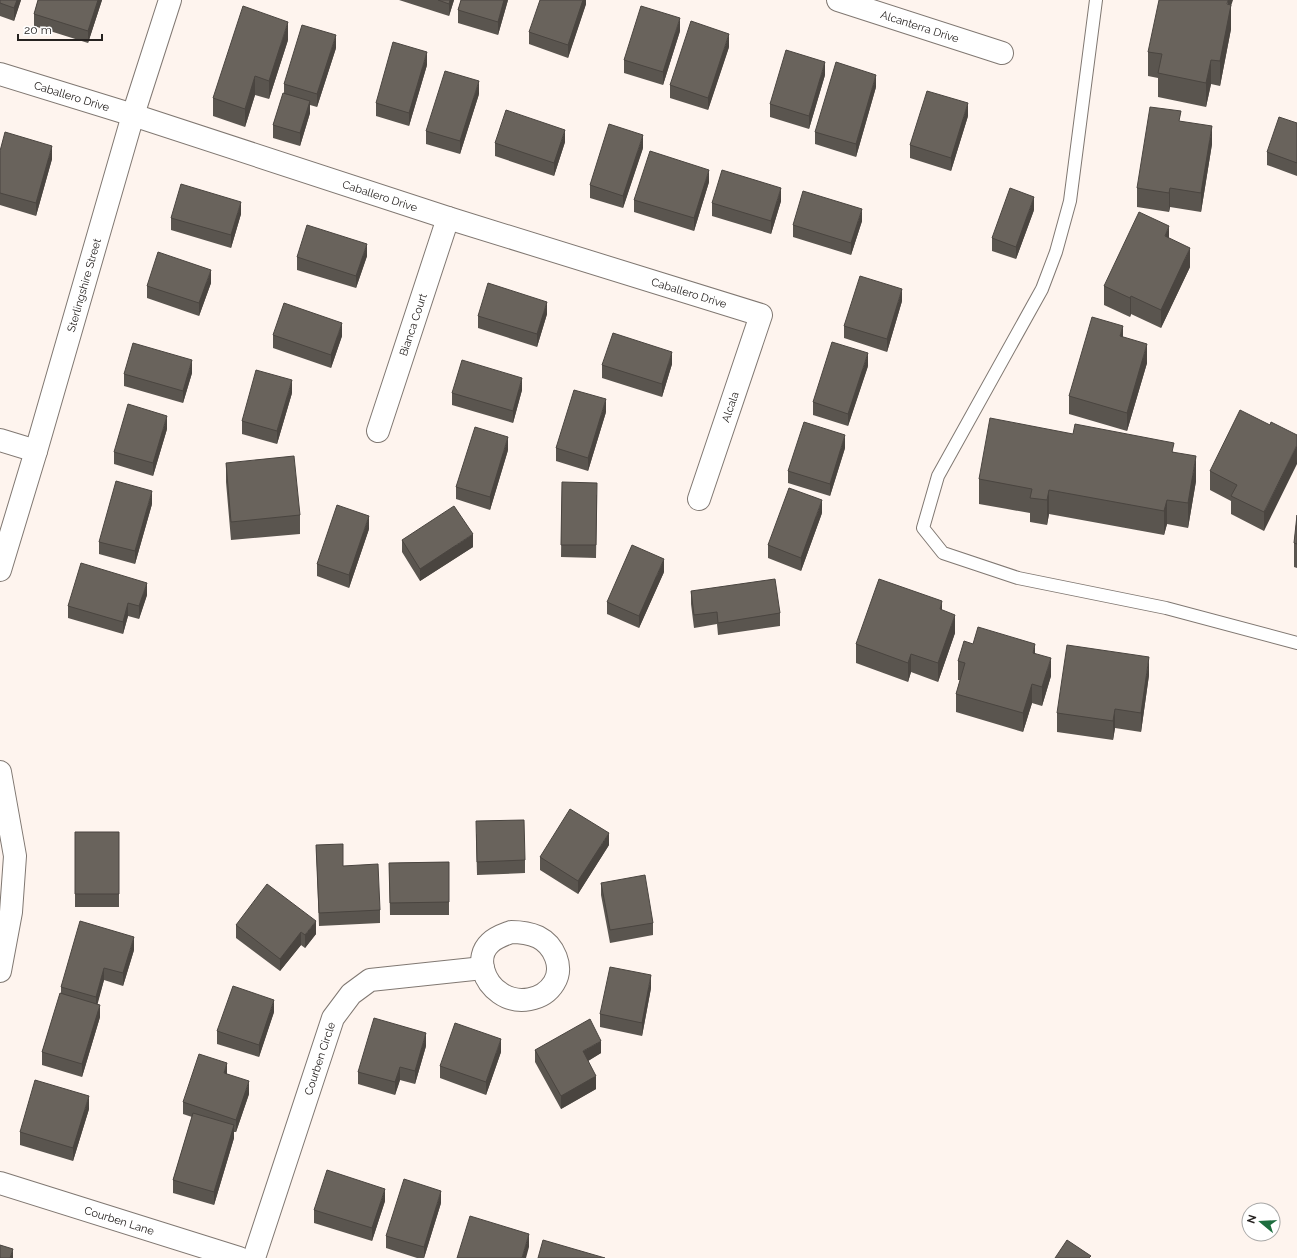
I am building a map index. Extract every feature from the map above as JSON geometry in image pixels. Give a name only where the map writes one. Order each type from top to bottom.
[{"type":"street","name":"Sterlingshire Street","points":[[0,570],[133,115],[170,0]]},
{"type":"street","name":"Alcanterra Drive","points":[[838,0],[1002,53]]},
{"type":"street","name":"Caballero Drive","points":[[0,74],[133,115],[448,218],[762,315]]},
{"type":"street","name":"Bianca Court","points":[[378,431],[448,218]]},
{"type":"street","name":"Alcala","points":[[699,499],[762,315]]},
{"type":"street","points":[[0,440],[36,451]]},
{"type":"street","points":[[0,772],[15,856],[11,912],[0,971]]},
{"type":"street","name":"Courben Circle","points":[[254,1258],[332,1018],[351,994],[370,980],[483,968]]},
{"type":"street","name":"Courben Lane","points":[[0,1183],[239,1258]]},
{"type":"lane","points":[[1096,0],[1070,201],[1056,252],[1042,288],[938,476],[923,528],[943,553],[1018,578],[1166,608],[1297,643]]},
{"type":"building","points":[[0,0],[17,0],[14,8],[0,3]]},
{"type":"building","points":[[38,0],[98,0],[88,31],[34,14]]},
{"type":"building","points":[[438,0],[450,0],[449,4]]},
{"type":"building","points":[[461,0],[504,0],[498,22],[458,10]]},
{"type":"building","points":[[540,0],[583,0],[568,45],[529,32]]},
{"type":"building","points":[[1159,0],[1228,0],[1227,4],[1231,5],[1220,61],[1211,60],[1206,83],[1158,73],[1162,54],[1148,52]]},
{"type":"building","points":[[243,6],[288,22],[269,81],[255,76],[245,109],[213,98]]},
{"type":"building","points":[[641,6],[680,18],[663,72],[624,60]]},
{"type":"building","points":[[691,21],[729,34],[708,98],[670,85]]},
{"type":"building","points":[[302,25],[336,35],[317,94],[284,84]]},
{"type":"building","points":[[393,42],[427,52],[409,113],[376,103]]},
{"type":"building","points":[[786,50],[825,62],[809,116],[770,104]]},
{"type":"building","points":[[836,62],[876,75],[856,144],[815,132]]},
{"type":"building","points":[[445,71],[479,81],[460,141],[426,131]]},
{"type":"building","points":[[927,91],[968,103],[951,158],[910,145]]},
{"type":"building","points":[[283,93],[310,101],[300,133],[273,125]]},
{"type":"building","points":[[1150,107],[1181,111],[1179,121],[1212,126],[1201,193],[1170,188],[1169,193],[1137,188]]},
{"type":"building","points":[[506,110],[565,130],[554,163],[495,143]]},
{"type":"building","points":[[1279,117],[1297,123],[1297,163],[1267,152]]},
{"type":"building","points":[[609,124],[643,135],[623,196],[590,185]]},
{"type":"building","points":[[5,132],[52,146],[36,203],[0,193],[0,151]]},
{"type":"building","points":[[650,151],[709,170],[694,218],[634,200]]},
{"type":"building","points":[[722,170],[781,188],[771,221],[712,203]]},
{"type":"building","points":[[181,184],[241,202],[231,235],[171,218]]},
{"type":"building","points":[[1010,188],[1034,197],[1016,247],[992,238]]},
{"type":"building","points":[[803,191],[862,209],[851,243],[793,225]]},
{"type":"building","points":[[1139,212],[1169,226],[1165,236],[1190,248],[1161,310],[1131,296],[1130,298],[1104,286]]},
{"type":"building","points":[[307,225],[367,244],[356,276],[297,257]]},
{"type":"building","points":[[158,252],[211,270],[199,303],[147,286]]},
{"type":"building","points":[[860,276],[902,289],[887,339],[844,326]]},
{"type":"building","points":[[488,283],[547,302],[537,334],[478,316]]},
{"type":"building","points":[[284,303],[342,323],[331,355],[273,335]]},
{"type":"building","points":[[1092,317],[1123,326],[1120,336],[1147,344],[1127,413],[1069,396]]},
{"type":"building","points":[[613,333],[672,352],[662,384],[602,365]]},
{"type":"building","points":[[832,342],[868,353],[848,414],[813,402]]},
{"type":"building","points":[[133,343],[192,360],[183,391],[124,374]]},
{"type":"building","points":[[462,360],[522,378],[513,411],[452,393]]},
{"type":"building","points":[[256,370],[292,380],[277,431],[242,421]]},
{"type":"building","points":[[574,390],[606,399],[588,458],[556,448]]},
{"type":"building","points":[[128,404],[167,416],[153,463],[114,452]]},
{"type":"building","points":[[1240,410],[1270,425],[1271,422],[1297,435],[1297,445],[1264,512],[1231,496],[1237,485],[1210,471]]},
{"type":"building","points":[[990,418],[1073,434],[1075,424],[1174,443],[1172,452],[1196,456],[1188,503],[1167,500],[1164,511],[1049,490],[1047,500],[1030,498],[1032,489],[979,479]]},
{"type":"building","points":[[804,422],[845,435],[830,484],[788,471]]},
{"type":"building","points":[[475,427],[508,437],[490,497],[456,487]]},
{"type":"building","points":[[294,456],[300,515],[231,522],[226,463]]},
{"type":"building","points":[[116,481],[152,491],[135,551],[99,542]]},
{"type":"building","points":[[562,482],[597,483],[596,545],[561,545]]},
{"type":"building","points":[[789,488],[822,500],[801,558],[768,545]]},
{"type":"building","points":[[337,505],[369,516],[349,575],[317,564]]},
{"type":"building","points":[[454,506],[473,534],[420,569],[402,540]]},
{"type":"building","points":[[1297,515],[1297,544],[1294,543]]},
{"type":"building","points":[[632,545],[664,559],[639,616],[607,602]]},
{"type":"building","points":[[81,563],[147,583],[139,606],[128,603],[123,622],[68,606]]},
{"type":"building","points":[[775,579],[780,613],[718,623],[717,612],[694,615],[691,591]]},
{"type":"building","points":[[879,579],[942,601],[940,609],[955,615],[938,663],[911,654],[908,663],[856,644]]},
{"type":"building","points":[[978,627],[1035,644],[1033,653],[1051,658],[1042,687],[1032,684],[1023,713],[956,694],[965,663],[958,661],[964,641],[973,644]]},
{"type":"building","points":[[1067,645],[1149,657],[1141,713],[1115,709],[1113,721],[1057,713]]},
{"type":"building","points":[[570,809],[609,833],[578,881],[540,857]]},
{"type":"building","points":[[524,820],[525,860],[477,862],[476,821]]},
{"type":"building","points":[[75,832],[119,832],[119,894],[75,894]]},
{"type":"building","points":[[343,844],[343,866],[378,864],[380,910],[319,913],[316,845]]},
{"type":"building","points":[[449,862],[449,902],[390,903],[389,863]]},
{"type":"building","points":[[645,875],[653,923],[610,930],[601,883]]},
{"type":"building","points":[[267,884],[316,921],[305,935],[301,932],[280,959],[236,925]]},
{"type":"building","points":[[80,921],[134,937],[123,973],[104,968],[96,997],[61,987]]},
{"type":"building","points":[[610,967],[651,975],[642,1023],[600,1014]]},
{"type":"building","points":[[233,986],[274,1000],[259,1045],[217,1031]]},
{"type":"building","points":[[60,993],[100,1005],[82,1064],[42,1052]]},
{"type":"building","points":[[374,1018],[426,1033],[415,1071],[400,1067],[395,1082],[358,1072]]},
{"type":"building","points":[[590,1019],[601,1041],[583,1051],[596,1076],[561,1096],[535,1050]]},
{"type":"building","points":[[455,1023],[501,1039],[486,1082],[440,1066]]},
{"type":"building","points":[[199,1054],[227,1063],[224,1073],[249,1081],[236,1120],[183,1102]]},
{"type":"building","points":[[35,1080],[89,1096],[73,1148],[20,1132]]},
{"type":"building","points":[[193,1113],[234,1125],[214,1192],[173,1180]]},
{"type":"building","points":[[327,1170],[385,1189],[372,1228],[314,1210]]},
{"type":"building","points":[[404,1179],[441,1191],[424,1247],[386,1236]]},
{"type":"building","points":[[470,1216],[529,1234],[522,1258],[457,1258]]},
{"type":"building","points":[[543,1240],[605,1258],[538,1258]]},
{"type":"building","points":[[1067,1240],[1091,1256],[1089,1258],[1055,1258]]},
{"type":"building","points":[[0,1245],[13,1249],[10,1258],[0,1258]]}]
